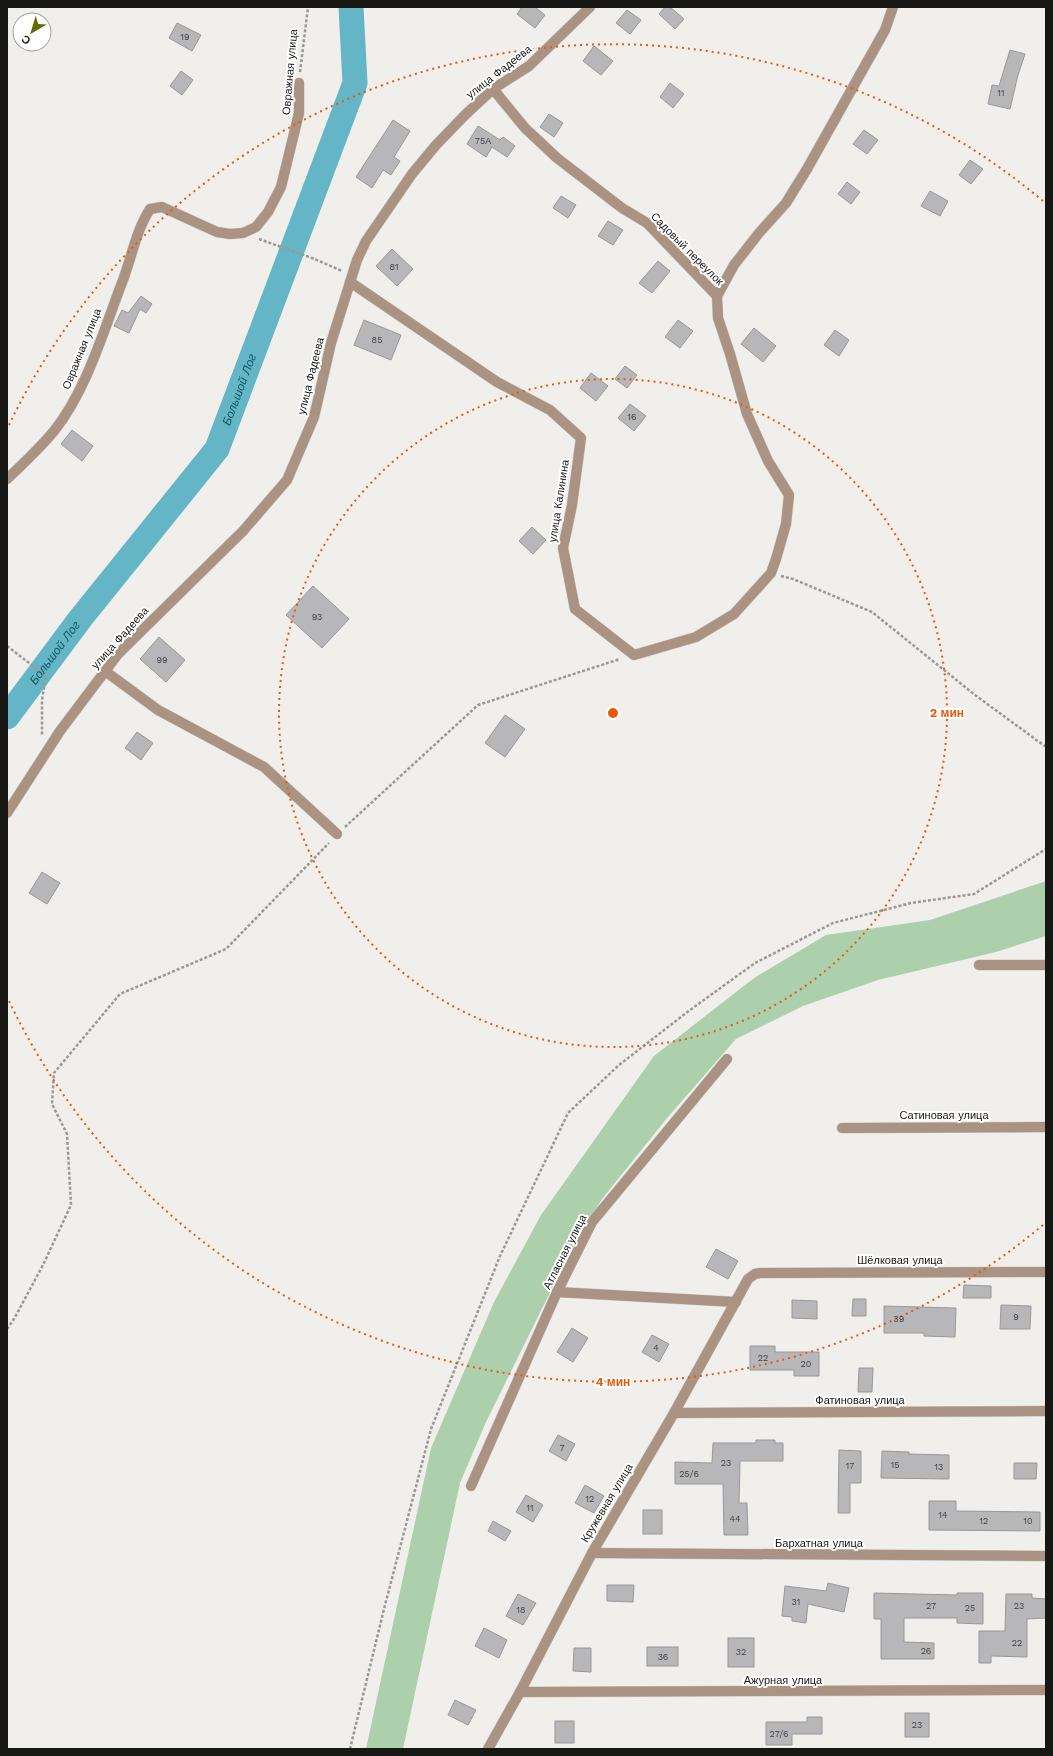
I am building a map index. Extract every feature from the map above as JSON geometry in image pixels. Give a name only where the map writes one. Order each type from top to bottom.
[{"type":"street","name":"улица Фадеева","points":[[7,813],[60,732],[118,654],[243,531],[287,480],[314,417],[331,343],[351,279],[366,241],[412,174],[440,140],[493,89],[529,66],[590,7]]},
{"type":"street","points":[[717,296],[734,265],[786,203],[807,169],[885,30],[893,7]]},
{"type":"street","name":"Овражная улица","points":[[7,479],[54,431],[73,403],[83,384],[124,277],[142,222],[150,209],[162,207],[217,232],[230,234],[243,233],[256,227],[268,212],[280,187],[299,113],[299,83]]},
{"type":"street","name":"Садовый переулок","points":[[493,89],[525,128],[557,158],[622,208],[647,223],[717,296],[718,318],[747,414],[768,461],[788,495],[786,524],[771,573]]},
{"type":"street","name":"улица Калинина","points":[[351,279],[497,382],[550,410],[581,438],[572,505],[563,548],[575,609],[634,654]]},
{"type":"street","points":[[634,654],[696,637],[734,614],[771,573]]},
{"type":"street","points":[[105,671],[158,710],[264,767],[337,834]]},
{"type":"street","points":[[979,966],[1046,965]]},
{"type":"street","name":"Атласная улица","points":[[471,1486],[557,1292],[592,1222],[727,1058]]},
{"type":"street","name":"Сатиновая улица","points":[[842,1128],[1046,1127]]},
{"type":"street","name":"Шёлковая улица","points":[[754,1274],[1046,1272]]},
{"type":"street","name":"Кружевная улица","points":[[488,1749],[520,1692],[592,1553],[674,1413],[748,1279],[754,1274]]},
{"type":"street","points":[[557,1292],[736,1302]]},
{"type":"street","name":"Фатиновая улица","points":[[674,1413],[1046,1411]]},
{"type":"street","name":"Бархатная улица","points":[[592,1553],[1046,1556]]},
{"type":"street","name":"Ажурная улица","points":[[520,1692],[1046,1690]]},
{"type":"path","name":"Овражная улица","points":[[299,83],[308,7]]},
{"type":"path","points":[[270,242],[312,258],[351,279]]},
{"type":"path","points":[[771,573],[793,579],[872,612],[974,695],[1046,747]]},
{"type":"path","points":[[7,646],[46,676],[42,700],[42,758]]},
{"type":"path","points":[[7,1329],[43,1265],[71,1205],[66,1134],[52,1104],[54,1073],[120,994],[226,949],[337,834],[478,705],[634,654]]},
{"type":"green space","points":[[1046,881],[1046,936],[996,952],[878,980],[803,1006],[736,1039],[668,1117],[602,1199],[566,1260],[486,1422],[460,1483],[403,1749],[366,1749],[431,1448],[494,1302],[541,1215],[654,1056],[754,978],[826,935],[930,920]]},
{"type":"building","points":[[522,7],[535,7],[545,15],[535,28],[517,14]]},
{"type":"building","points":[[665,7],[670,7],[684,19],[675,29],[659,14]]},
{"type":"building","points":[[627,10],[641,20],[630,34],[616,23]]},
{"type":"building","points":[[177,23],[201,35],[192,51],[169,38]]},
{"type":"building","points":[[594,46],[613,61],[601,75],[583,61]]},
{"type":"building","points":[[1010,50],[1025,54],[1018,75],[1010,109],[988,104],[992,85],[999,86]]},
{"type":"building","points":[[181,71],[193,80],[182,95],[170,86]]},
{"type":"building","points":[[670,83],[684,94],[673,108],[660,97]]},
{"type":"building","points":[[549,114],[563,123],[554,137],[540,127]]},
{"type":"building","points":[[393,120],[410,131],[394,157],[400,161],[391,175],[383,170],[372,188],[356,177]]},
{"type":"building","points":[[478,126],[500,140],[503,137],[515,146],[507,157],[492,147],[486,157],[467,144]]},
{"type":"building","points":[[864,130],[878,140],[867,154],[853,144]]},
{"type":"building","points":[[970,160],[983,169],[971,184],[959,175]]},
{"type":"building","points":[[847,182],[860,192],[851,204],[838,194]]},
{"type":"building","points":[[930,191],[948,201],[940,216],[921,206]]},
{"type":"building","points":[[561,196],[576,205],[568,218],[553,208]]},
{"type":"building","points":[[608,221],[623,230],[613,245],[598,236]]},
{"type":"building","points":[[392,249],[413,269],[397,286],[376,266]]},
{"type":"building","points":[[658,261],[670,271],[652,293],[639,283]]},
{"type":"building","points":[[141,296],[152,304],[146,313],[140,309],[129,333],[114,326],[122,310],[128,313]]},
{"type":"building","points":[[364,320],[401,335],[391,360],[354,345]]},
{"type":"building","points":[[678,320],[693,331],[680,348],[665,337]]},
{"type":"building","points":[[754,328],[776,346],[763,362],[741,344]]},
{"type":"building","points":[[835,330],[849,340],[839,356],[824,345]]},
{"type":"building","points":[[625,366],[637,375],[627,388],[615,379]]},
{"type":"building","points":[[591,373],[608,386],[596,401],[580,388]]},
{"type":"building","points":[[630,404],[646,416],[634,431],[618,418]]},
{"type":"building","points":[[72,430],[93,446],[82,461],[61,444]]},
{"type":"building","points":[[532,527],[546,540],[533,554],[519,541]]},
{"type":"building","points":[[313,586],[349,619],[322,648],[286,615]]},
{"type":"building","points":[[159,637],[185,660],[166,682],[140,659]]},
{"type":"building","points":[[505,715],[525,729],[505,757],[485,743]]},
{"type":"building","points":[[137,732],[153,743],[141,760],[125,748]]},
{"type":"building","points":[[42,872],[60,883],[47,904],[29,893]]},
{"type":"building","points":[[716,1249],[738,1261],[728,1279],[706,1267]]},
{"type":"building","points":[[964,1285],[991,1286],[991,1298],[963,1298]]},
{"type":"building","points":[[853,1299],[866,1299],[866,1316],[852,1316]]},
{"type":"building","points":[[792,1300],[817,1301],[817,1319],[792,1318]]},
{"type":"building","points":[[1001,1305],[1031,1306],[1030,1329],[1000,1329]]},
{"type":"building","points":[[884,1306],[956,1308],[955,1337],[924,1336],[924,1333],[884,1333]]},
{"type":"building","points":[[572,1328],[588,1338],[573,1362],[557,1352]]},
{"type":"building","points":[[652,1335],[669,1344],[659,1362],[642,1352]]},
{"type":"building","points":[[750,1346],[775,1346],[775,1352],[819,1352],[819,1376],[794,1376],[794,1370],[750,1370]]},
{"type":"building","points":[[859,1368],[873,1368],[872,1392],[858,1392]]},
{"type":"building","points":[[558,1435],[575,1444],[566,1461],[549,1451]]},
{"type":"building","points":[[756,1440],[775,1440],[775,1443],[783,1443],[783,1461],[740,1461],[739,1503],[747,1503],[748,1535],[724,1535],[723,1484],[675,1484],[675,1462],[712,1463],[713,1443],[756,1443]]},
{"type":"building","points":[[839,1450],[861,1451],[861,1483],[850,1483],[850,1513],[838,1513]]},
{"type":"building","points":[[882,1451],[909,1452],[909,1454],[949,1455],[949,1479],[881,1478]]},
{"type":"building","points":[[1014,1463],[1037,1463],[1036,1479],[1014,1479]]},
{"type":"building","points":[[585,1485],[604,1496],[594,1513],[575,1503]]},
{"type":"building","points":[[526,1495],[543,1505],[533,1522],[516,1512]]},
{"type":"building","points":[[929,1501],[956,1501],[956,1511],[1040,1512],[1040,1531],[929,1530]]},
{"type":"building","points":[[643,1510],[662,1510],[662,1534],[643,1534]]},
{"type":"building","points":[[493,1521],[511,1531],[505,1541],[488,1531]]},
{"type":"building","points":[[828,1583],[849,1588],[844,1612],[808,1604],[806,1623],[792,1621],[792,1617],[782,1616],[785,1586],[826,1591]]},
{"type":"building","points":[[607,1585],[634,1585],[633,1602],[607,1601]]},
{"type":"building","points":[[874,1593],[957,1595],[957,1593],[983,1593],[983,1624],[957,1623],[957,1618],[904,1618],[904,1642],[934,1643],[934,1659],[881,1659],[881,1619],[874,1619]]},
{"type":"building","points":[[518,1594],[536,1603],[523,1625],[506,1616]]},
{"type":"building","points":[[1006,1594],[1032,1594],[1032,1598],[1046,1599],[1046,1618],[1027,1619],[1027,1657],[991,1656],[991,1663],[979,1663],[979,1631],[1005,1631]]},
{"type":"building","points":[[484,1628],[507,1640],[499,1658],[475,1646]]},
{"type":"building","points":[[728,1638],[754,1638],[754,1667],[728,1667]]},
{"type":"building","points":[[647,1647],[678,1647],[678,1666],[647,1666]]},
{"type":"building","points":[[574,1648],[591,1648],[591,1672],[573,1671]]},
{"type":"building","points":[[455,1700],[476,1710],[468,1725],[448,1715]]},
{"type":"building","points":[[905,1713],[929,1713],[929,1737],[905,1737]]},
{"type":"building","points":[[807,1717],[822,1717],[822,1734],[792,1734],[792,1745],[766,1745],[766,1722],[807,1722]]},
{"type":"building","points":[[555,1721],[574,1721],[574,1743],[555,1743]]},
{"type":"waterway","name":"Большой Лог","points":[[7,717],[80,619],[217,449],[355,83],[351,7]]}]
